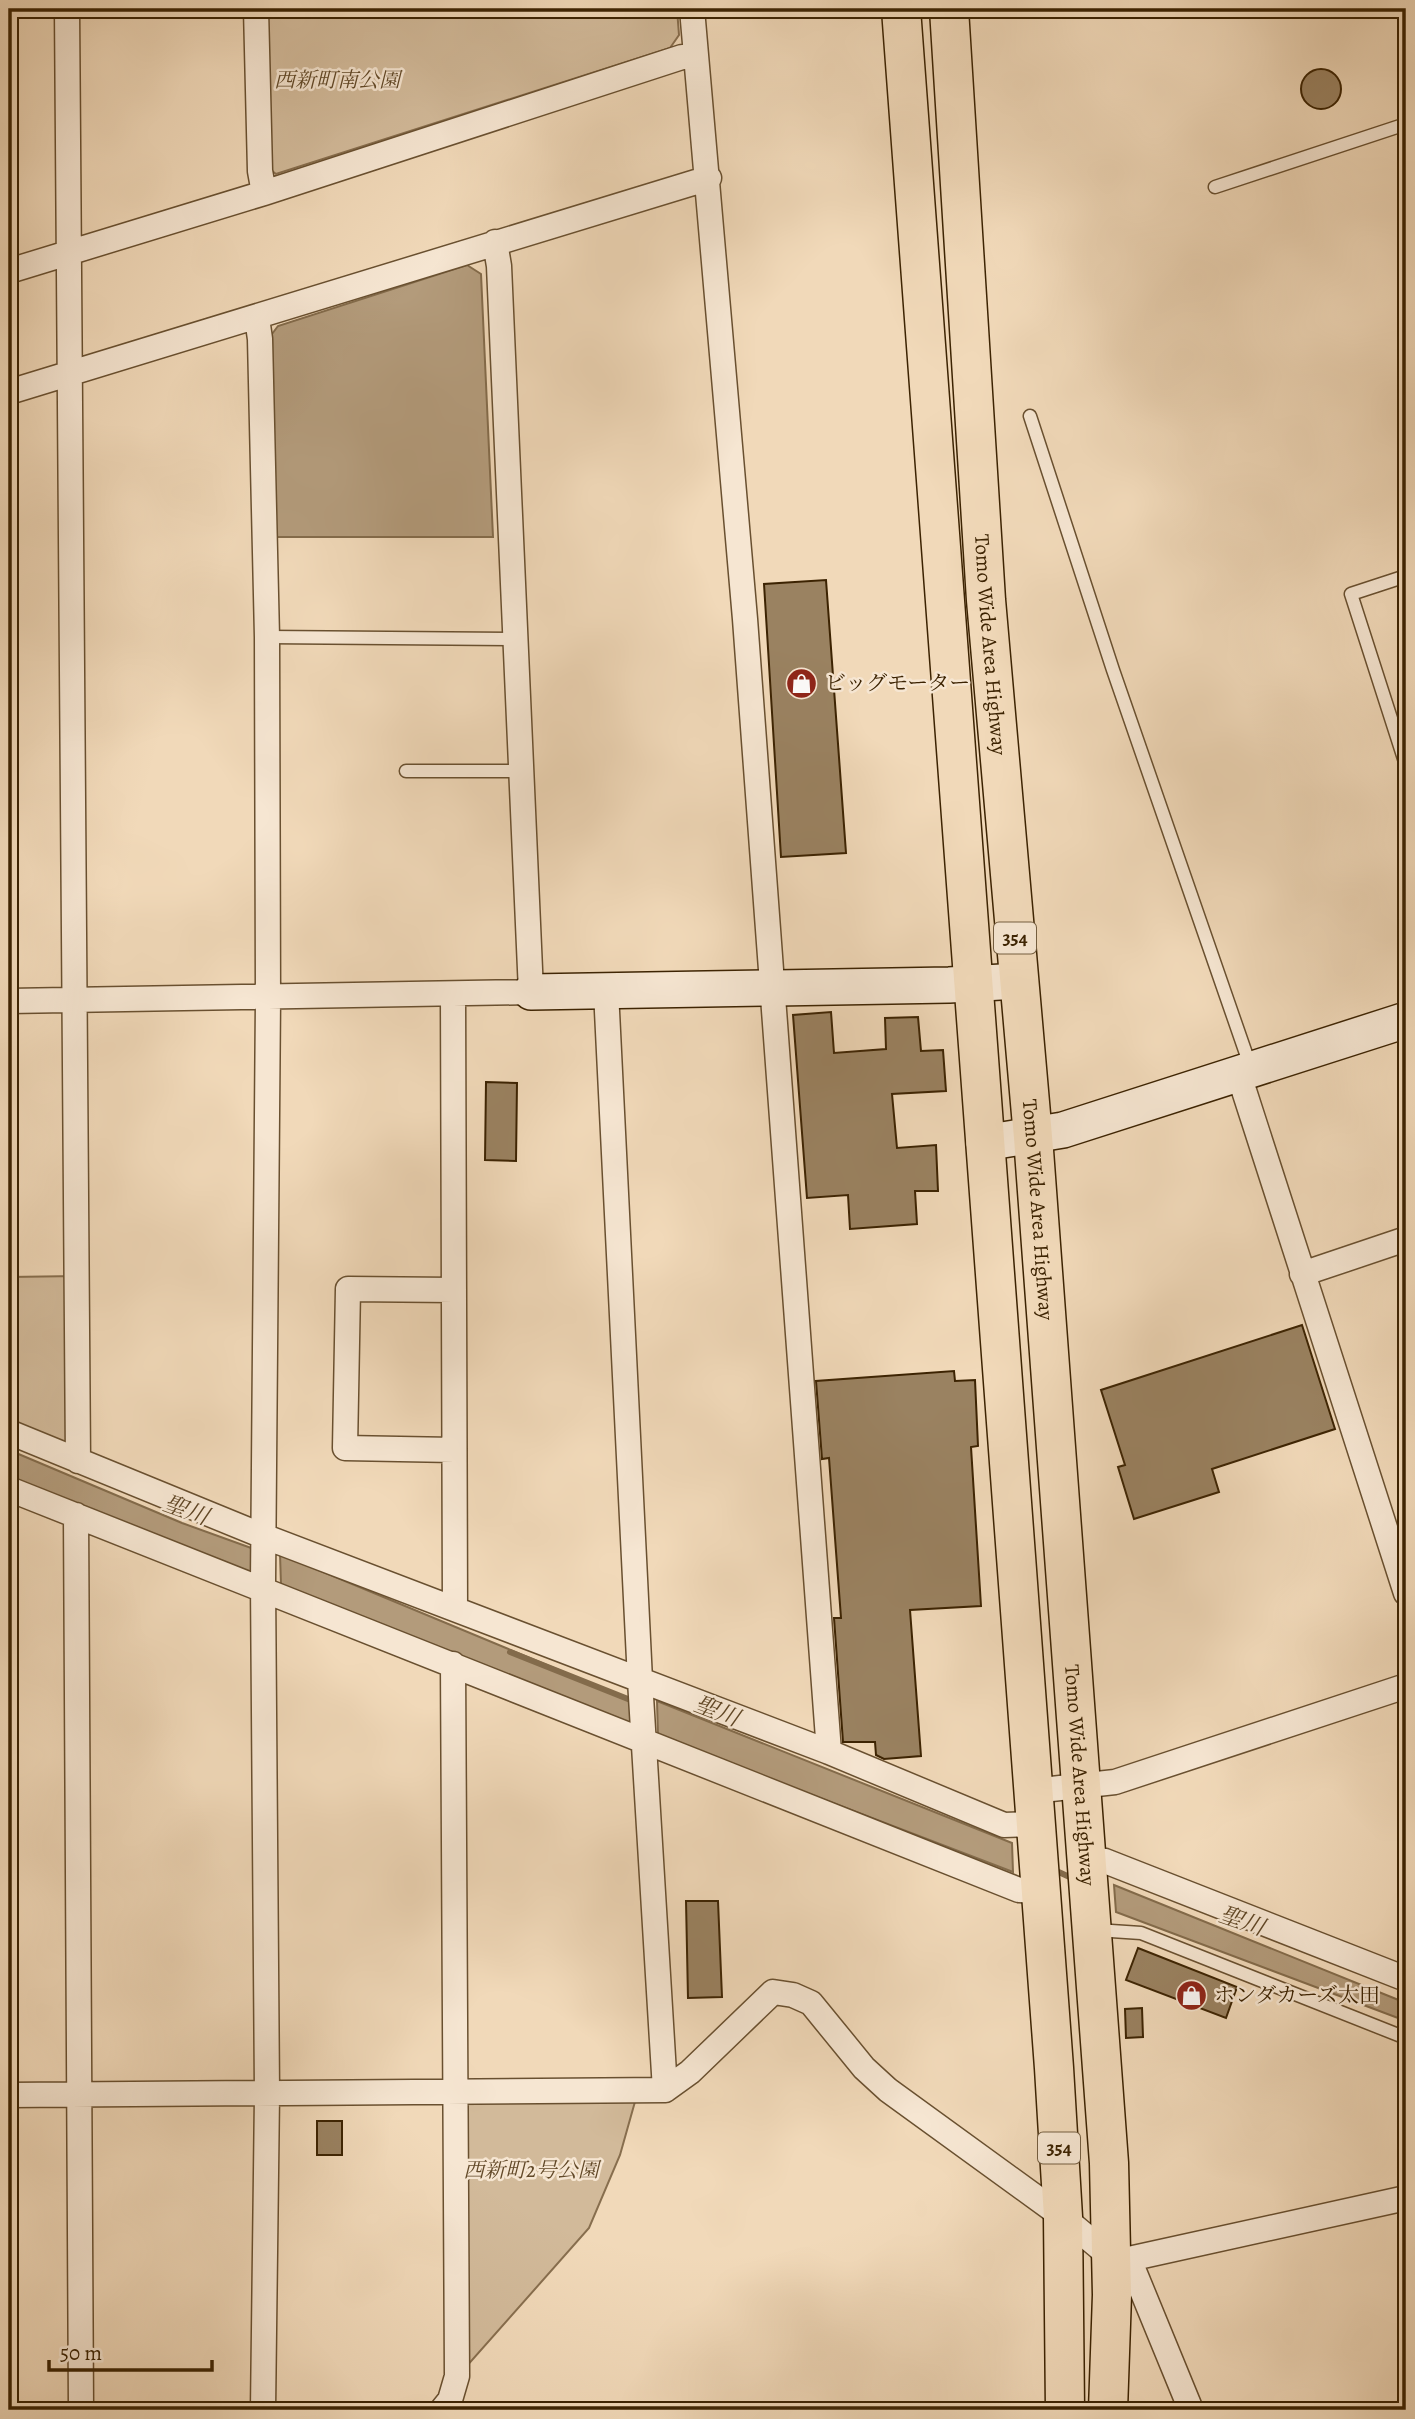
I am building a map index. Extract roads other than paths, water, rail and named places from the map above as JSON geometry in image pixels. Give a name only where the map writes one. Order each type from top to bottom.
[{"type":"highway","name":"Tomo Wide Area Highway","points":[[901,9],[1063,2217],[1065,2410]]},
{"type":"highway","name":"Tomo Wide Area Highway","points":[[949,9],[986,600],[1033,1137],[1109,2163],[1120,2259],[1108,2410]]},
{"type":"street","points":[[67,9],[71,253],[78,1461]]},
{"type":"street","points":[[256,9],[260,172],[264,193]]},
{"type":"street","points":[[692,9],[709,178],[829,1752]]},
{"type":"street","points":[[9,271],[264,193],[682,57],[695,57]]},
{"type":"street","points":[[9,393],[709,178]]},
{"type":"street","points":[[495,242],[499,266],[531,992]]},
{"type":"street","points":[[257,318],[261,339],[267,636],[268,998],[263,1539],[267,2094],[263,2410]]},
{"type":"street","points":[[9,1001],[75,1002],[1020,981]]},
{"type":"street","points":[[606,991],[640,1685],[665,2091]]},
{"type":"street","points":[[453,994],[455,1609]]},
{"type":"street","points":[[984,1143],[1063,1130],[1406,1020]]},
{"type":"street","points":[[1244,1070],[1302,1274],[1406,1593]]},
{"type":"street","points":[[1302,1274],[1406,1239]]},
{"type":"street","points":[[454,1290],[348,1289],[345,1448],[454,1450]]},
{"type":"street","points":[[9,1432],[263,1539],[455,1609],[640,1685],[829,1752],[1003,1825],[1035,1821],[1081,1788],[1115,1782],[1406,1686]]},
{"type":"street","points":[[9,1489],[263,1586],[453,1664],[643,1735],[1019,1890],[1040,1889]]},
{"type":"street","points":[[76,1515],[81,2410]]},
{"type":"street","points":[[442,2410],[450,2400],[457,2376],[453,2093],[453,1664]]},
{"type":"street","points":[[1086,1863],[1105,1861],[1406,1979]]},
{"type":"street","points":[[9,2095],[665,2091],[690,2072],[773,1992],[793,1995],[811,2003],[864,2068],[888,2091],[1120,2259],[1191,2410]]},
{"type":"street","points":[[1120,2259],[1406,2198]]},
{"type":"lane","points":[[1215,187],[1406,124]]},
{"type":"lane","points":[[1030,416],[1244,1070]]},
{"type":"lane","points":[[1406,576],[1351,594],[1406,765]]},
{"type":"lane","points":[[267,636],[515,639]]},
{"type":"lane","points":[[406,771],[521,771]]},
{"type":"lane","points":[[1091,1919],[1141,1933],[1406,2038]]},
{"type":"waterway","name":"聖川","points":[[510,1652],[633,1701]]},
{"type":"waterway","name":"聖川","points":[[1052,1869],[1074,1879]]},
{"type":"place","name":"ビッグモーター","points":[[802,683]]},
{"type":"place","name":"ホンダカーズ太田","points":[[1191,1995]]},
{"type":"park label","name":"西新町南公園","points":[[337,80]]},
{"type":"park label","name":"西新町2号公園","points":[[531,2170]]}]
